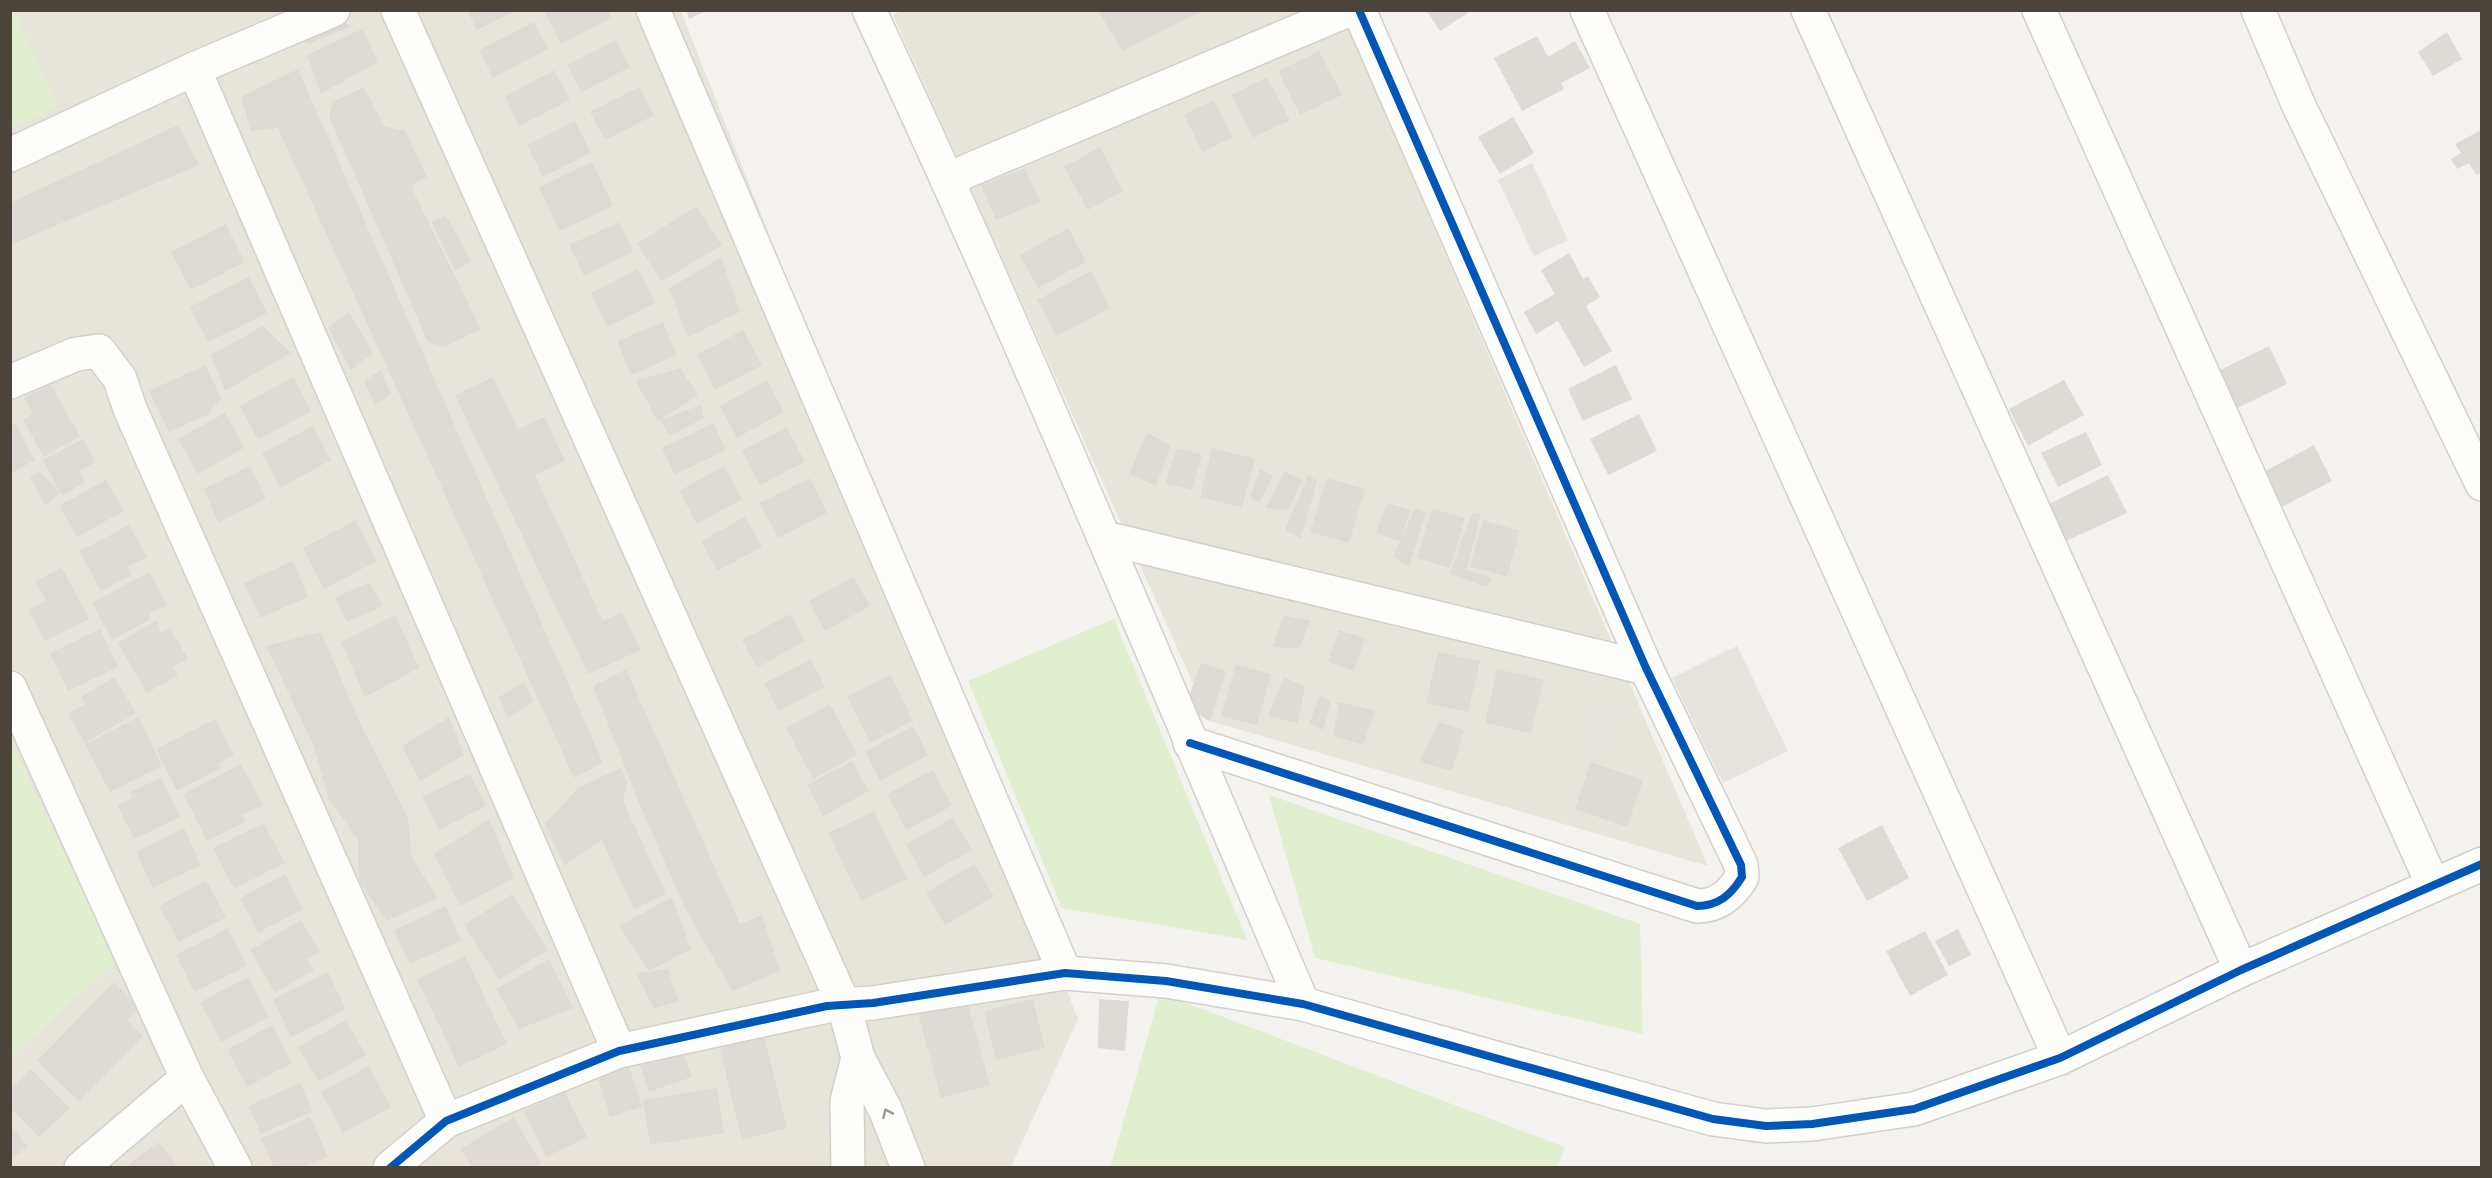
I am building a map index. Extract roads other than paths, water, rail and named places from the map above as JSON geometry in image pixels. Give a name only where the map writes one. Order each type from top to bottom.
[{"type":"street","points":[[10,155],[194,69],[333,10]]},
{"type":"street","points":[[398,10],[844,1005],[858,1058],[885,1109],[908,1167]]},
{"type":"street","points":[[652,10],[1065,973]]},
{"type":"street","points":[[869,10],[948,179],[1105,538],[1190,743],[1304,1004]]},
{"type":"street","points":[[948,179],[1348,10]]},
{"type":"street","points":[[1190,743],[1697,906],[1711,906],[1735,888],[1742,876],[1741,866],[1646,668],[1359,10]]},
{"type":"street","points":[[1587,10],[2060,1058]]},
{"type":"street","points":[[1808,10],[2241,970]]},
{"type":"street","points":[[2039,10],[2433,885]]},
{"type":"street","points":[[2258,10],[2299,106],[2481,484]]},
{"type":"street","points":[[194,69],[619,1051]]},
{"type":"street","points":[[10,382],[76,354],[99,351],[120,379],[130,409],[446,1121]]},
{"type":"street","points":[[1105,538],[1646,668]]},
{"type":"street","points":[[10,688],[187,1078],[235,1167]]},
{"type":"street","points":[[390,1167],[446,1121],[619,1051],[844,1005],[873,1004],[1065,973],[1166,981],[1304,1004],[1713,1119],[1766,1126],[1812,1124],[1914,1109],[2060,1058],[2241,970],[2481,864]]},
{"type":"street","points":[[848,1167],[847,1101],[858,1058]]},
{"type":"street","points":[[81,1167],[187,1078]]}]
